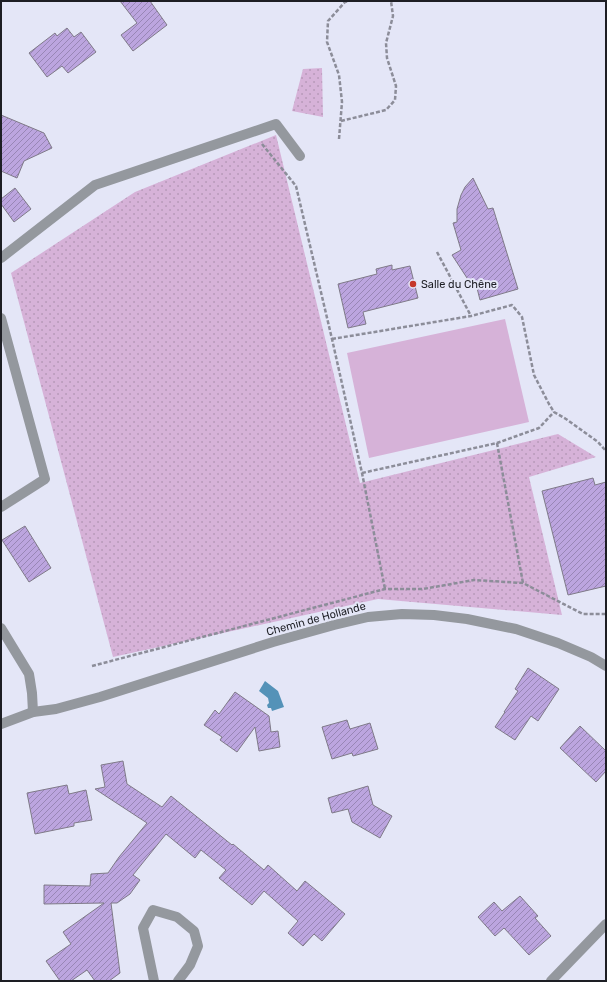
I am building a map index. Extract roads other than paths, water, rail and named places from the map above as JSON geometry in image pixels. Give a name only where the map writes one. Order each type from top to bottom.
[{"type":"street","points":[[1,258],[95,185],[276,124],[300,156]]},
{"type":"street","points":[[1,318],[45,479],[1,507]]},
{"type":"street","name":"Chemin de Hollande","points":[[1,724],[33,712],[56,709],[100,697],[334,624],[368,617],[402,614],[434,615],[495,624],[516,629],[558,644],[591,657],[606,666]]},
{"type":"street","points":[[1,628],[29,674],[33,712]]},
{"type":"street","points":[[154,981],[143,928],[153,910],[177,917],[194,931],[198,946],[190,965],[178,981]]},
{"type":"street","points":[[551,981],[606,924]]},
{"type":"water","points":[[265,681],[278,691],[284,707],[272,711],[271,708],[268,708],[268,698],[259,691]]},
{"type":"place","name":"Salle du Chêne","points":[[413,284]]}]
